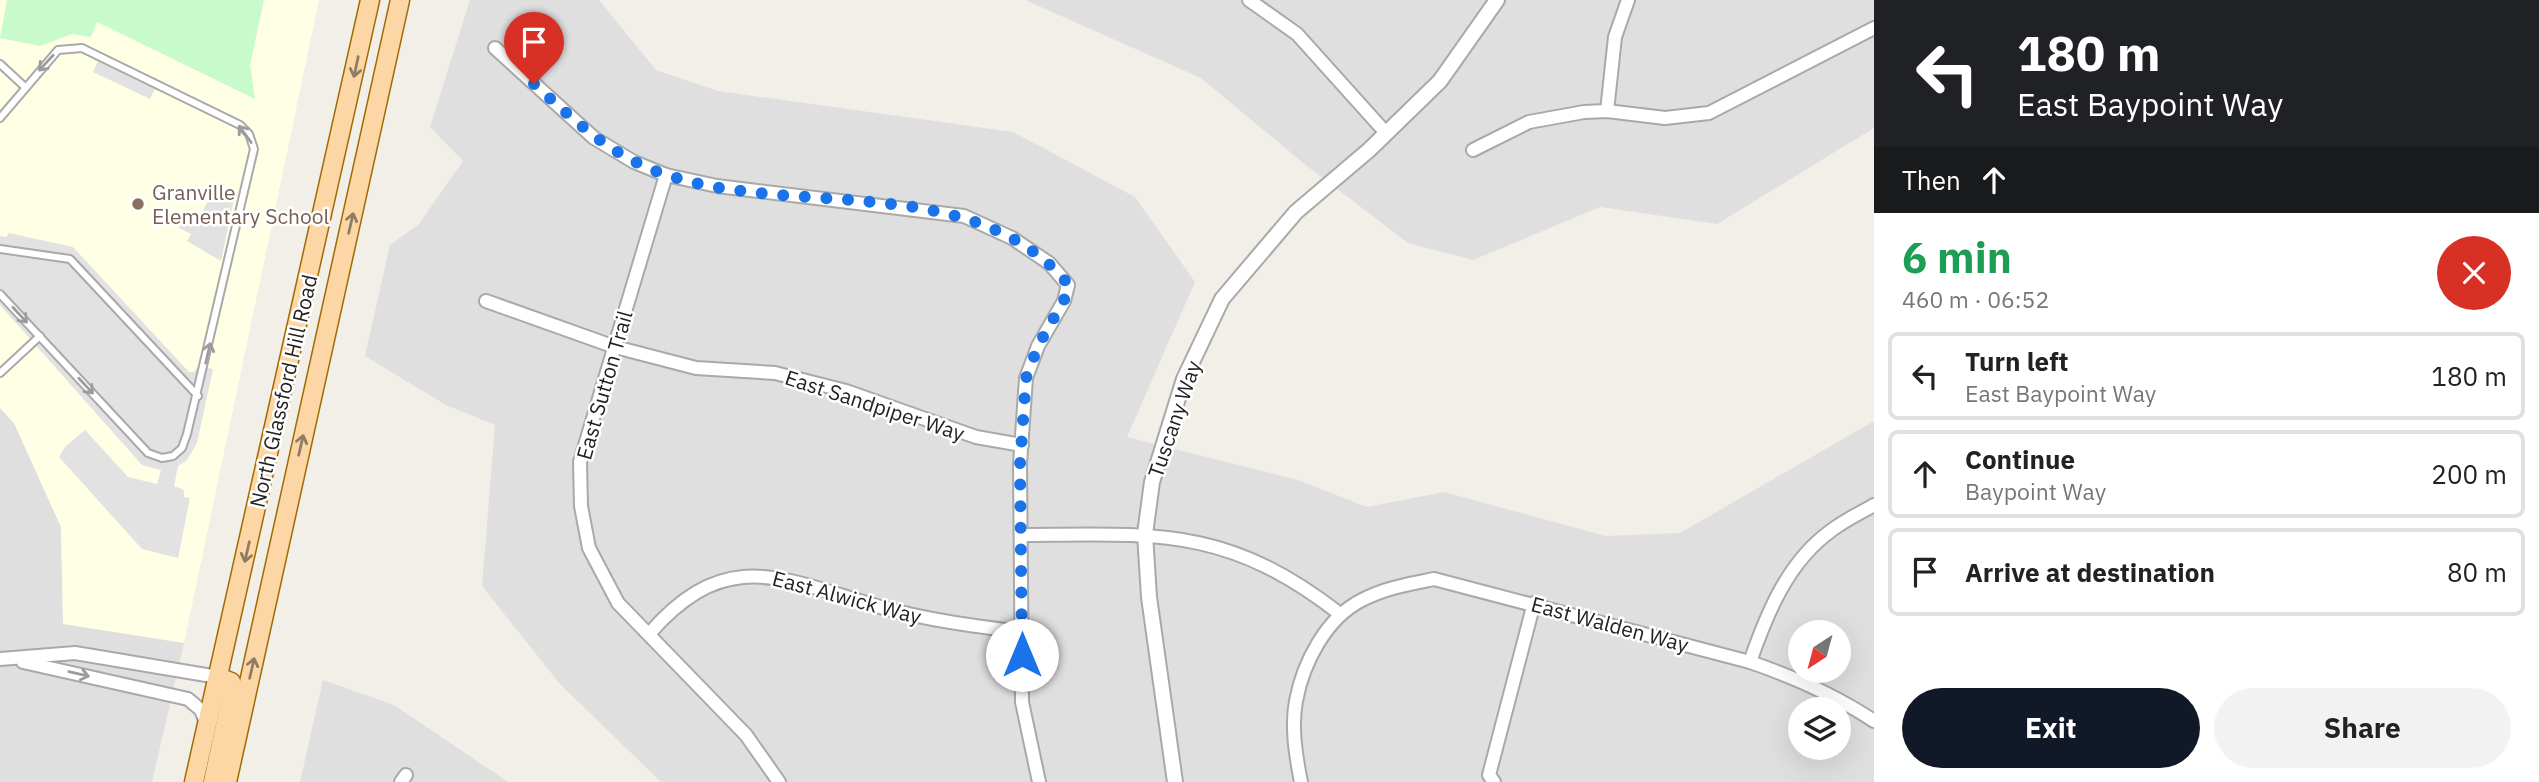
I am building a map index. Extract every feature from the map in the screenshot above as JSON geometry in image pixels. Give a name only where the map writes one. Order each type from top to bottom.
[{"type":"main road","name":"North Glassford Hill Road","points":[[194,782],[370,0]]},
{"type":"main road","name":"North Glassford Hill Road","points":[[227,782],[400,0]]},
{"type":"main road","points":[[214,782],[232,693],[231,681],[218,677]]},
{"type":"street","points":[[1248,0],[1297,34],[1386,133]]},
{"type":"street","name":"Tuscany Way","points":[[1175,782],[1149,597],[1146,534],[1152,482],[1184,379],[1222,299],[1296,212],[1386,133],[1440,81],[1497,0]]},
{"type":"street","points":[[1607,111],[1615,37],[1628,0]]},
{"type":"street","points":[[1473,150],[1529,122],[1607,111],[1665,118],[1709,113],[1874,28]]},
{"type":"street","points":[[495,48],[594,138],[634,162],[666,175],[718,186],[964,216],[1012,238],[1049,262],[1069,285],[1064,300],[1038,346],[1026,378],[1022,445],[1022,702],[1039,782]]},
{"type":"street","name":"East Sutton Trail","points":[[666,175],[580,462],[581,506],[589,548],[618,603],[746,735],[779,782]]},
{"type":"street","name":"East Sandpiper Way","points":[[486,301],[615,347],[696,368],[775,373],[846,391],[976,437],[1022,445]]},
{"type":"street","points":[[1750,662],[1774,601],[1795,567],[1831,530],[1874,505]]},
{"type":"street","points":[[1021,535],[1146,534],[1198,541],[1240,554],[1277,570],[1340,614],[1306,666],[1295,703],[1295,750],[1301,782]]},
{"type":"street","name":"East Alwick Way","points":[[649,634],[672,608],[713,583],[759,574],[801,581],[880,607],[949,623],[1021,632]]},
{"type":"street","name":"East Walden Way","points":[[1340,614],[1360,600],[1394,586],[1434,579],[1534,603],[1750,662],[1801,680],[1845,702],[1874,721]]},
{"type":"street","points":[[1494,782],[1489,775],[1534,603]]},
{"type":"street","points":[[6,659],[75,653],[218,677]]},
{"type":"street","points":[[6,659],[188,699],[201,709],[207,724]]},
{"type":"lane","points":[[0,118],[58,50],[82,48],[226,117],[249,134],[254,149],[198,397],[182,447],[173,456],[162,458],[148,453],[0,294]]},
{"type":"lane","points":[[0,64],[25,87]]},
{"type":"lane","points":[[0,248],[70,259],[198,397]]},
{"type":"lane","points":[[0,373],[40,336]]},
{"type":"shaded area","name":"Granville Elementary School","points":[[0,0],[319,0],[184,643],[63,624],[61,527],[14,423],[0,408]]},
{"type":"shaded area","points":[[470,0],[599,0],[656,70],[718,91],[1013,132],[1135,197],[1195,282],[1127,437],[1298,480],[1367,507],[1444,492],[1606,536],[1680,533],[1874,421],[1874,782],[661,782],[560,684],[482,586],[495,425],[446,405],[365,356],[390,245],[419,224],[463,161],[430,127]]},
{"type":"shaded area","points":[[1025,0],[1874,0],[1874,128],[1717,224],[1600,207],[1473,260],[1408,243],[1307,166],[1201,78]]},
{"type":"shaded area","points":[[98,61],[155,89],[150,99],[93,72]]},
{"type":"shaded area","points":[[213,190],[225,196],[235,194],[221,261],[187,241],[191,234],[179,228],[186,213],[199,219]]},
{"type":"shaded area","points":[[9,233],[73,247],[189,372],[194,372],[198,366],[213,369],[197,443],[187,460],[178,466],[174,486],[184,490],[184,497],[190,498],[178,558],[142,549],[59,457],[65,447],[85,430],[128,477],[157,484],[161,470],[142,465],[0,305],[0,236],[6,237]]},
{"type":"shaded area","points":[[0,408],[14,423],[61,527],[63,623],[184,643],[152,782],[0,782]]},
{"type":"shaded area","points":[[323,680],[394,705],[508,782],[300,782]]},
{"type":"green space","points":[[7,0],[264,0],[250,65],[255,99],[97,22],[91,37],[72,34],[40,46],[0,38]]},
{"type":"place","name":"Granville Elementary School","points":[[138,204]]},
{"type":"route","points":[[534,84],[594,138],[634,162],[666,175],[718,186],[964,216],[1012,238],[1049,262],[1069,285],[1064,300],[1038,346],[1026,378],[1020,464],[1022,655]]}]
